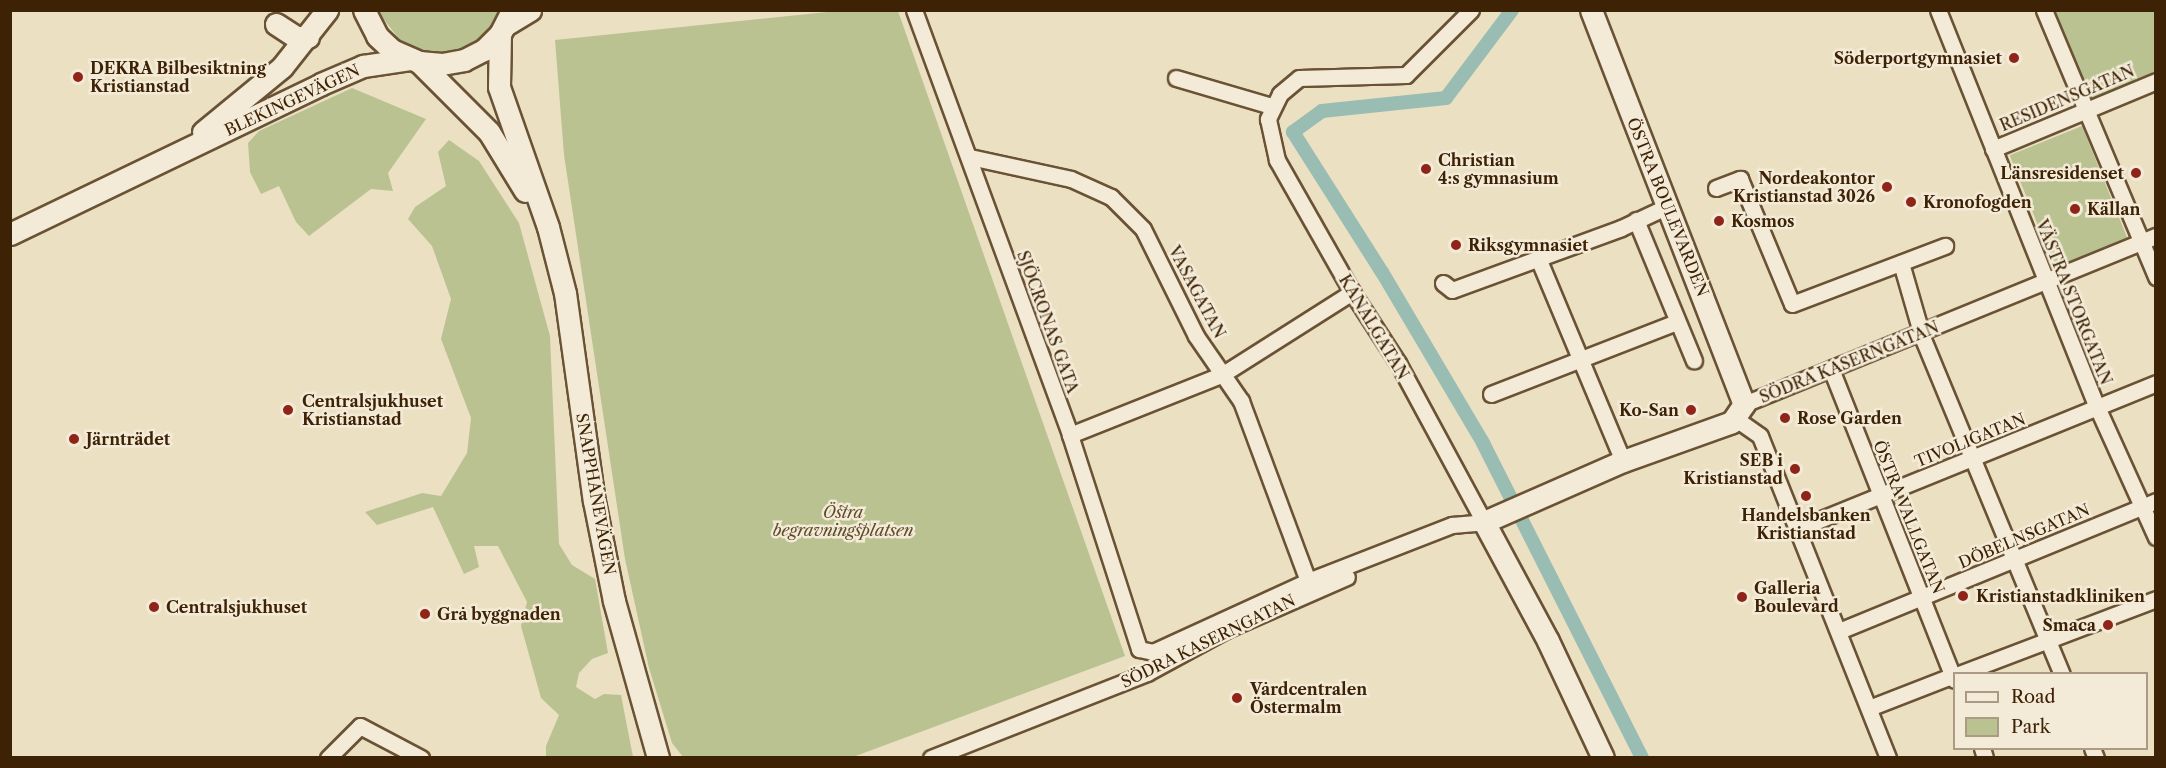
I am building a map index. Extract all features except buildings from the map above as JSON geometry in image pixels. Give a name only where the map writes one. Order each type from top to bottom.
[{"type":"main road","name":"BLEKINGEVÄGEN","points":[[176,152],[251,96],[308,37],[327,10]]},
{"type":"main road","name":"SNAPPHANEVÄGEN","points":[[364,10],[377,36],[415,61],[489,132],[548,227]]},
{"type":"main road","name":"BLEKINGEVÄGEN","points":[[10,234],[176,152],[363,66],[415,61],[442,64],[464,60],[484,50],[506,23],[531,10]]},
{"type":"main road","name":"ÖSTRA BOULEVARDEN","points":[[1591,10],[1668,206],[1740,412]]},
{"type":"main road","name":"SNAPPHANEVÄGEN","points":[[506,23],[499,87],[548,227],[565,293],[601,534],[646,721],[658,758]]},
{"type":"main road","points":[[276,24],[296,37],[308,37]]},
{"type":"main road","name":"SÖDRA KASERNGATAN","points":[[1484,522],[1530,500],[1740,412]]},
{"type":"main road","name":"KANALGATAN","points":[[1484,522],[1548,641],[1603,758]]},
{"type":"main road","points":[[643,758],[646,721]]},
{"type":"street","name":"SJÖCRONAS GATA","points":[[914,10],[970,157],[1070,435],[1139,649]]},
{"type":"street","points":[[1176,78],[1271,106],[1299,78],[1406,75],[1471,10]]},
{"type":"street","name":"VÄSTRA STORGATAN","points":[[1938,10],[2097,407],[2149,504],[2156,537]]},
{"type":"street","points":[[2044,10],[2085,110],[2149,239],[2156,277]]},
{"type":"street","name":"RESIDENSGATAN","points":[[1993,149],[2156,81]]},
{"type":"street","name":"KANALGATAN","points":[[1271,106],[1270,136],[1277,159],[1352,292],[1398,363],[1484,522]]},
{"type":"street","name":"VASAGATAN","points":[[970,157],[1071,179],[1111,197],[1143,229],[1196,336],[1241,401],[1308,581]]},
{"type":"street","points":[[1716,188],[1740,179],[1792,304],[1945,246]]},
{"type":"street","points":[[1443,283],[1452,290],[1668,206]]},
{"type":"street","points":[[1636,220],[1694,361]]},
{"type":"street","name":"SÖDRA KASERNGATAN","points":[[1740,412],[1831,369],[2149,239]]},
{"type":"street","points":[[1538,258],[1578,359],[1623,461]]},
{"type":"street","points":[[1901,263],[1921,333],[2061,672]]},
{"type":"street","points":[[1070,435],[1223,374],[1352,292]]},
{"type":"street","points":[[1491,394],[1677,322]]},
{"type":"street","name":"ÖSTRA VALLGATAN","points":[[1831,369],[1953,672]]},
{"type":"street","name":"TIVOLIGATAN","points":[[1797,528],[1972,460],[2156,383]]},
{"type":"street","points":[[1740,412],[1760,436],[1888,758]]},
{"type":"street","name":"DÖBELNSGATAN","points":[[1839,631],[2149,504]]},
{"type":"street","name":"SÖDRA KASERNGATAN","points":[[1139,649],[1153,652],[1308,581],[1452,525],[1484,522]]},
{"type":"street","name":"SÖDRA KASERNGATAN","points":[[931,758],[1147,673],[1226,630],[1484,522]]},
{"type":"street","points":[[1965,672],[2156,599]]},
{"type":"street","points":[[1869,708],[1953,677]]},
{"type":"street","points":[[328,758],[360,726],[421,758]]},
{"type":"green space","points":[[377,11],[502,11],[488,32],[468,46],[445,52],[421,50],[400,40]]},
{"type":"green space","name":"Östra begravningsplatsen","points":[[837,11],[898,11],[1125,656],[853,757],[683,757],[672,743],[649,668],[625,559],[564,155],[555,40]]},
{"type":"green space","points":[[2044,11],[2155,11],[2155,81],[2085,110]]},
{"type":"green space","points":[[352,88],[426,119],[388,173],[393,191],[371,189],[309,236],[296,222],[279,186],[261,194],[250,172],[248,143],[259,131]]},
{"type":"green space","points":[[2082,126],[2128,239],[2055,268],[2010,155]]},
{"type":"green space","points":[[449,140],[479,161],[519,223],[550,336],[559,544],[572,565],[595,579],[608,653],[592,659],[579,673],[576,687],[595,699],[604,694],[621,695],[633,757],[546,757],[546,746],[559,715],[541,698],[521,626],[527,602],[498,546],[474,546],[479,567],[464,574],[433,507],[377,525],[365,512],[422,493],[441,496],[467,453],[471,418],[441,339],[451,299],[432,246],[408,219],[415,207],[446,186],[438,152]]},
{"type":"waterway","points":[[1512,10],[1446,98],[1322,111],[1293,132],[1382,272],[1483,443],[1642,758]]},
{"type":"place","name":"Söderportgymnasiet","points":[[2014,58]]},
{"type":"place","name":"DEKRA Bilbesiktning Kristianstad","points":[[78,77]]},
{"type":"place","name":"Christian 4:s gymnasium","points":[[1426,169]]},
{"type":"place","name":"Länsresidenset","points":[[2136,173]]},
{"type":"place","name":"Nordeakontor Kristianstad 3026","points":[[1887,187]]},
{"type":"place","name":"Kronofogden","points":[[1911,202]]},
{"type":"place","name":"Källan","points":[[2075,209]]},
{"type":"place","name":"Kosmos","points":[[1719,221]]},
{"type":"place","name":"Riksgymnasiet","points":[[1456,245]]},
{"type":"place","name":"Centralsjukhuset Kristianstad","points":[[288,410]]},
{"type":"place","name":"Ko-San","points":[[1691,410]]},
{"type":"place","name":"Rose Garden","points":[[1785,418]]},
{"type":"place","name":"Järnträdet","points":[[74,439]]},
{"type":"place","name":"SEB i Kristianstad","points":[[1795,469]]},
{"type":"place","name":"Handelsbanken Kristianstad","points":[[1806,496]]},
{"type":"place","name":"Kristianstadkliniken","points":[[1963,596]]},
{"type":"place","name":"Galleria Boulevard","points":[[1742,597]]},
{"type":"place","name":"Centralsjukhuset","points":[[154,607]]},
{"type":"place","name":"Grå byggnaden","points":[[425,614]]},
{"type":"place","name":"Smaca","points":[[2108,625]]},
{"type":"place","name":"Vårdcentralen Östermalm","points":[[1237,698]]}]
